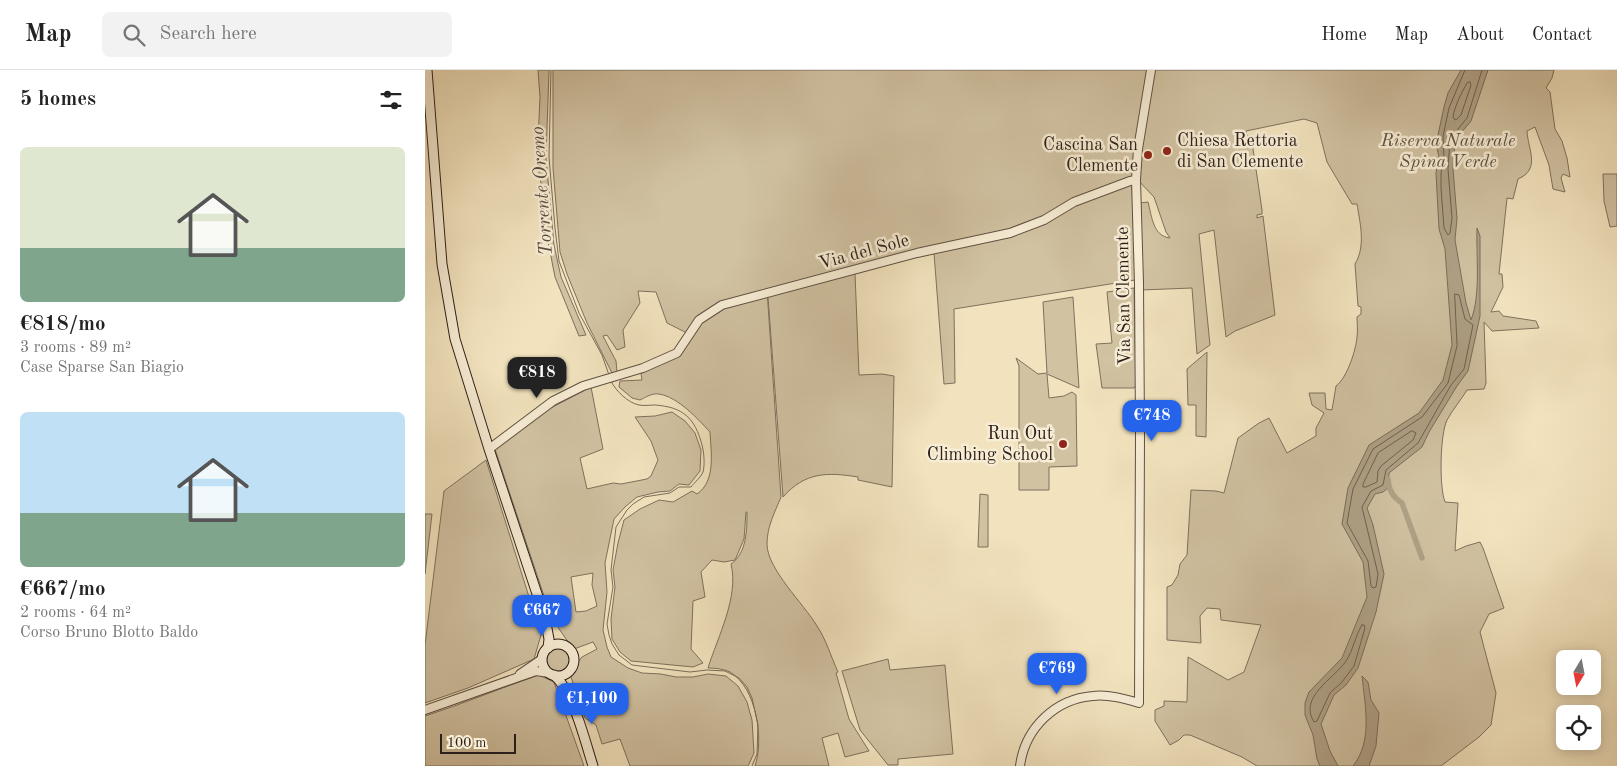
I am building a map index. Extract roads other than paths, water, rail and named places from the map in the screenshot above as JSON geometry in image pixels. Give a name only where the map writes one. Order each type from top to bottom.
[{"type":"main road","points":[[427,70],[442,264],[455,339],[545,618],[549,639],[548,648],[542,659],[544,667],[559,680],[567,691],[593,766]]},
{"type":"main road","points":[[545,618],[560,644]]},
{"type":"main road","points":[[548,648],[551,645],[560,644],[569,648],[574,656],[573,665],[568,673],[567,691]]},
{"type":"main road","points":[[552,674],[563,675],[568,673]]},
{"type":"street","name":"Via San Clemente","points":[[1021,766],[1024,746],[1033,730],[1057,707],[1076,698],[1095,695],[1123,698],[1139,704],[1140,424],[1139,264],[1136,180],[1138,149],[1151,70]]},
{"type":"street","name":"Via del Sole","points":[[489,449],[553,401],[583,386],[643,368],[677,353],[699,320],[722,305],[917,253],[1027,228],[1062,208],[1136,180]]},
{"type":"street","points":[[512,679],[542,659]]},
{"type":"street","points":[[425,710],[535,671],[552,674]]},
{"type":"water","points":[[1461,70],[1488,70],[1471,121],[1455,140],[1453,169],[1457,218],[1455,240],[1466,303],[1471,320],[1477,287],[1477,228],[1480,236],[1480,316],[1468,371],[1429,432],[1422,447],[1389,473],[1388,488],[1383,492],[1375,494],[1367,508],[1373,525],[1384,574],[1376,612],[1358,668],[1346,685],[1334,695],[1321,724],[1330,751],[1338,766],[1320,766],[1313,735],[1305,715],[1305,703],[1309,692],[1342,658],[1367,597],[1363,562],[1342,524],[1348,488],[1369,445],[1419,413],[1443,380],[1452,345],[1445,249],[1439,229],[1436,173],[1439,157],[1437,148],[1438,135],[1444,107],[1448,93]]},
{"type":"water","points":[[1362,676],[1368,682],[1371,700],[1379,713],[1376,746],[1369,766],[1353,766],[1363,746],[1365,734],[1366,711]]},
{"type":"waterway","name":"Torrente Oremo","points":[[551,70],[549,157],[559,261],[579,313],[602,355],[609,375]]},
{"type":"waterway","name":"Torrente Oremo","points":[[611,381],[622,396],[635,404],[665,406],[680,411],[686,416],[696,428],[703,448],[704,462],[702,474],[691,487],[679,487],[670,493],[644,497],[627,510],[616,527],[611,570],[613,587],[607,624],[612,644],[619,655],[632,665],[690,672],[707,670],[725,671],[739,678],[747,687],[752,698],[758,725],[757,754],[752,766]]},
{"type":"waterway","points":[[1388,479],[1392,493],[1402,503],[1422,558]]},
{"type":"place","name":"Chiesa Rettoria di San Clemente","points":[[1167,151]]},
{"type":"place","name":"Cascina San Clemente","points":[[1148,155]]},
{"type":"place","name":"Run Out Climbing School","points":[[1063,444]]},
{"type":"park label","name":"Riserva Naturale Spina Verde","points":[[1448,151]]}]
